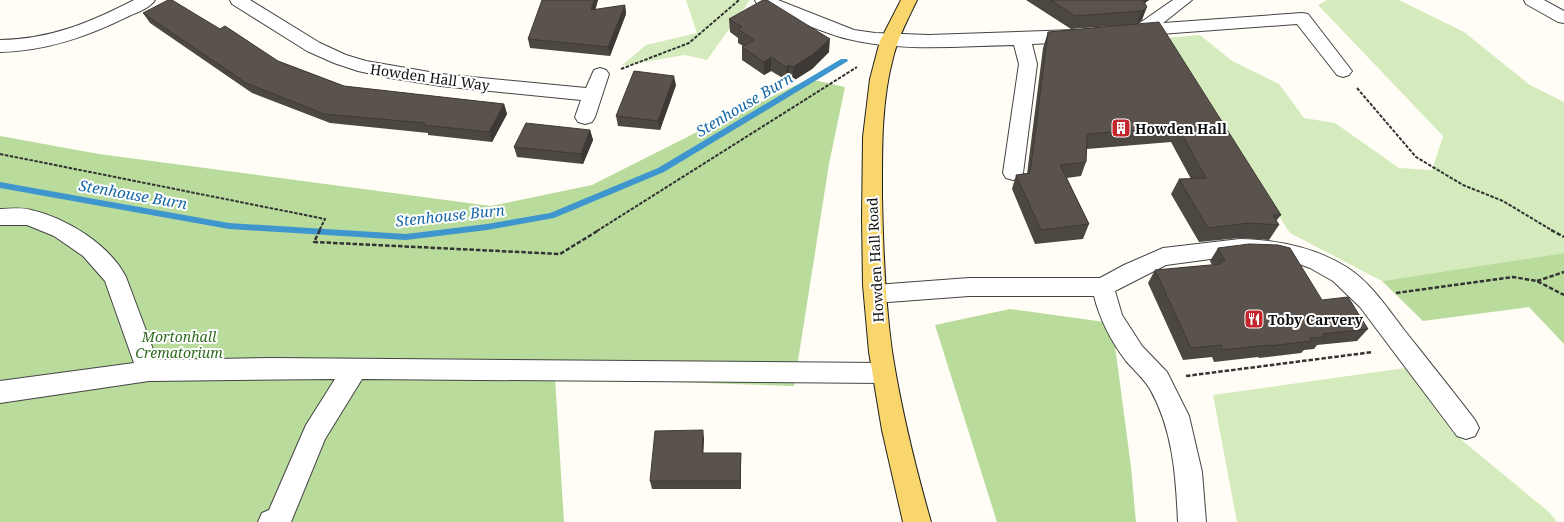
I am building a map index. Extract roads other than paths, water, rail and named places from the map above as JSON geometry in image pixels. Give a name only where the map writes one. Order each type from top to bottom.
[{"type":"main road","name":"Howden Hall Road","points":[[910,0],[889,40],[877,90],[871,151],[872,244],[875,294],[883,373],[900,457],[917,522]]},
{"type":"street","points":[[0,46],[39,43],[81,32],[147,0]]},
{"type":"street","name":"Howden Hall Way","points":[[238,0],[310,44],[338,58],[363,67],[390,73],[494,87],[591,95]]},
{"type":"street","points":[[763,0],[849,34],[863,38],[889,40],[1022,40],[1090,34]]},
{"type":"street","points":[[1142,30],[1184,0]]},
{"type":"street","points":[[1532,0],[1564,18]]},
{"type":"street","points":[[1120,32],[1302,18],[1343,71]]},
{"type":"street","points":[[1013,173],[1028,64],[1022,40]]},
{"type":"street","points":[[585,117],[591,95],[600,74]]},
{"type":"street","points":[[0,217],[29,217],[62,230],[91,250],[115,277],[149,371]]},
{"type":"street","points":[[875,294],[969,287],[1103,287],[1132,271],[1163,257],[1240,247],[1269,248],[1290,252],[1318,262],[1341,275],[1368,300],[1466,428]]},
{"type":"street","points":[[1103,287],[1111,318],[1134,353],[1158,380],[1176,416],[1189,472],[1192,522]]},
{"type":"street","points":[[0,392],[149,371],[272,368],[680,370],[883,373]]},
{"type":"street","points":[[276,521],[315,433],[355,369]]},
{"type":"waterway","name":"Stenhouse Burn","points":[[0,185],[229,226],[406,237],[487,227],[551,216],[661,170],[844,61]]},
{"type":"place","name":"Howden Hall","points":[[1121,128]]},
{"type":"place","name":"Toby Carvery","points":[[1254,319]]},
{"type":"park label","name":"Mortonhall Crematorium","points":[[179,344]]}]
